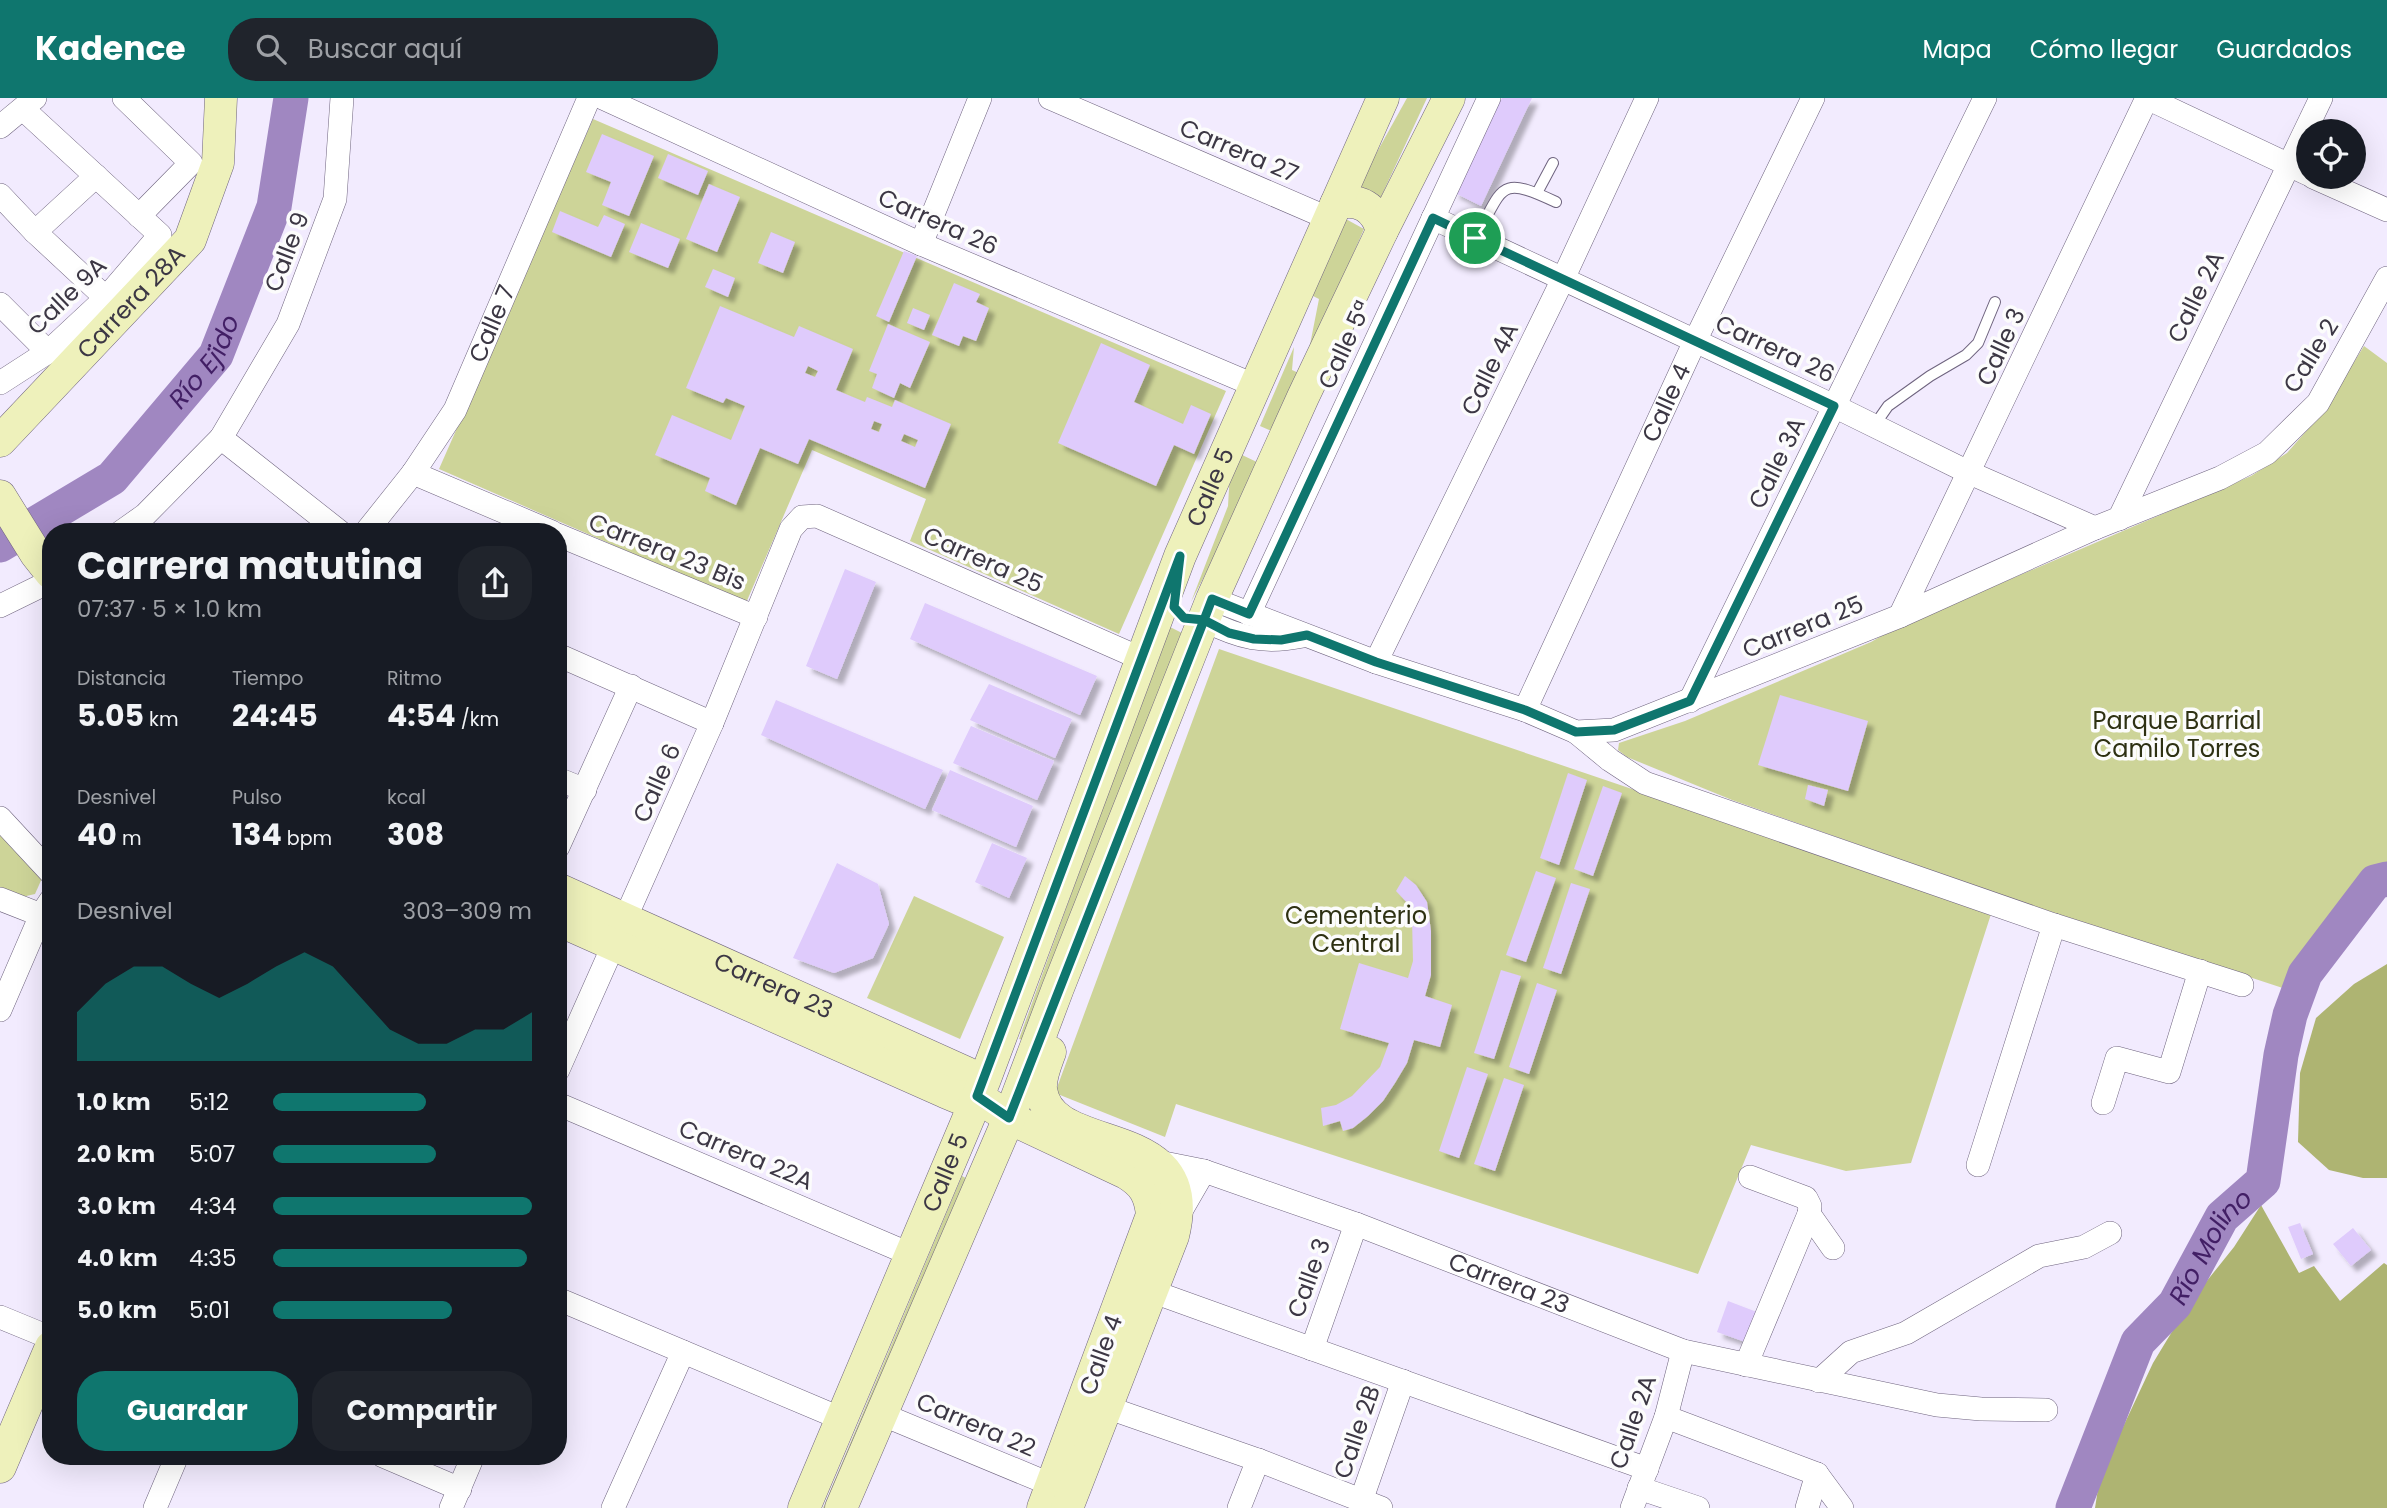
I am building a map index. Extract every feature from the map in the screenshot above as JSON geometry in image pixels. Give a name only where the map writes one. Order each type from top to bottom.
[{"type":"main road","name":"Carrera 28A","points":[[0,441],[190,240],[218,163],[221,98]]},
{"type":"main road","name":"Calle 5","points":[[808,1504],[977,1096],[1180,556],[1383,98]]},
{"type":"main road","name":"Calle 5","points":[[841,1508],[1009,1118],[1208,609],[1382,231],[1449,98]]},
{"type":"main road","points":[[1333,212],[1346,201],[1366,206],[1380,221],[1382,231]]},
{"type":"main road","points":[[1243,415],[1248,428],[1259,436],[1273,438],[1287,433]]},
{"type":"main road","points":[[0,495],[42,563]]},
{"type":"main road","points":[[1180,556],[1174,607],[1184,618],[1208,609]]},
{"type":"main road","name":"Carrera 23","points":[[567,896],[619,932],[944,1092],[957,1097],[977,1096],[1009,1118],[1126,1173],[1139,1181],[1164,1208],[1177,1198],[1164,1170],[1154,1161],[1142,1153],[1062,1121],[1046,1106],[1041,1087]]},
{"type":"main road","name":"Carrera 23","points":[[567,922],[619,932]]},
{"type":"main road","name":"Calle 5","points":[[1041,1087],[1056,1032],[1058,988]]},
{"type":"main road","name":"Calle 4","points":[[1164,1208],[1173,1236],[1106,1407],[1054,1500],[1152,1215],[1164,1208]]},
{"type":"main road","points":[[0,1467],[42,1368]]},
{"type":"street","points":[[0,127],[29,104],[96,176],[139,216],[191,163],[124,98]]},
{"type":"street","name":"Calle 9","points":[[134,523],[145,515],[221,438],[288,324],[335,199],[342,98]]},
{"type":"street","name":"Calle 7","points":[[373,523],[413,472],[455,410],[589,98]]},
{"type":"street","name":"Carrera 26","points":[[603,98],[921,244],[1256,386]]},
{"type":"street","points":[[921,244],[980,98]]},
{"type":"street","name":"Carrera 27","points":[[1050,98],[1333,212]]},
{"type":"street","name":"Calle 5ª","points":[[1249,614],[1489,98]]},
{"type":"street","name":"Calle 4A","points":[[1376,662],[1563,279],[1647,98]]},
{"type":"street","name":"Calle 4","points":[[1525,710],[1695,341],[1813,98]]},
{"type":"street","name":"Calle 3A","points":[[1690,701],[1985,98]]},
{"type":"street","points":[[2147,98],[2296,169]]},
{"type":"street","name":"Calle 3","points":[[1900,616],[2147,98]]},
{"type":"street","name":"Calle 2A","points":[[2314,119],[2321,98]]},
{"type":"street","name":"Calle 2A","points":[[2119,519],[2296,174]]},
{"type":"street","points":[[35,232],[96,176]]},
{"type":"street","points":[[2340,189],[2387,210]]},
{"type":"street","points":[[0,195],[35,232],[106,298]]},
{"type":"street","name":"Calle 9A","points":[[0,383],[48,352],[106,298],[160,235],[139,216]]},
{"type":"street","name":"Carrera 26","points":[[1433,218],[1970,472],[2095,528]]},
{"type":"street","name":"Calle 2","points":[[2267,453],[2318,403],[2387,278]]},
{"type":"street","points":[[0,304],[48,352]]},
{"type":"street","points":[[221,438],[329,523]]},
{"type":"street","name":"Carrera 25","points":[[1208,609],[1249,614],[1376,662],[1525,710],[1576,732],[1614,730],[1900,616],[2095,528],[2220,478],[2267,453]]},
{"type":"street","name":"Carrera 23 Bis","points":[[413,472],[519,523]]},
{"type":"street","name":"Carrera 25","points":[[802,517],[817,516],[1142,659]]},
{"type":"street","name":"Calle 6","points":[[567,1050],[712,723],[791,529],[802,517]]},
{"type":"street","name":"Carrera 23 Bis","points":[[567,539],[756,617]]},
{"type":"street","points":[[0,606],[42,572]]},
{"type":"street","name":"Carrera 25","points":[[1208,609],[1229,633],[1254,639],[1281,640],[1307,635]]},
{"type":"street","points":[[567,659],[712,723]]},
{"type":"street","points":[[567,828],[631,686]]},
{"type":"street","points":[[1576,732],[1610,760],[1645,783],[2054,925],[2242,985]]},
{"type":"street","points":[[567,783],[585,790]]},
{"type":"street","points":[[0,818],[42,863]]},
{"type":"street","points":[[0,898],[42,906]]},
{"type":"street","points":[[0,1010],[42,916]]},
{"type":"street","points":[[1978,1165],[2054,925]]},
{"type":"street","points":[[2103,1103],[2117,1058],[2169,1072],[2200,971]]},
{"type":"street","name":"Carrera 22A","points":[[567,1108],[912,1255]]},
{"type":"street","name":"Carrera 23","points":[[1154,1161],[1204,1171],[1356,1224],[1683,1351],[1937,1405],[2046,1410]]},
{"type":"street","points":[[1164,1208],[1204,1171]]},
{"type":"street","points":[[1746,1365],[1810,1214],[1806,1198],[1750,1177]]},
{"type":"street","points":[[1810,1214],[1833,1248]]},
{"type":"street","name":"Calle 3","points":[[1312,1349],[1356,1224]]},
{"type":"street","points":[[1819,1381],[1851,1352],[1906,1333],[2039,1256],[2084,1247],[2110,1233]]},
{"type":"street","points":[[1151,1291],[1403,1381],[1639,1488],[1698,1508]]},
{"type":"street","points":[[567,1302],[842,1419]]},
{"type":"street","points":[[0,1317],[42,1334]]},
{"type":"street","name":"Calle 2A","points":[[1639,1488],[1666,1417],[1683,1351]]},
{"type":"street","points":[[613,1508],[683,1352]]},
{"type":"street","name":"Calle 2B","points":[[1371,1504],[1403,1381]]},
{"type":"street","points":[[1106,1407],[1258,1460],[1371,1504]]},
{"type":"street","name":"Carrera 22","points":[[881,1414],[1054,1500]]},
{"type":"street","points":[[1666,1417],[1817,1474],[1842,1508]]},
{"type":"street","points":[[1239,1508],[1258,1460]]},
{"type":"street","points":[[155,1508],[173,1465]]},
{"type":"street","points":[[399,1465],[456,1498],[469,1465]]},
{"type":"street","points":[[1807,1508],[1817,1474]]},
{"type":"lane","points":[[1537,193],[1553,163]]},
{"type":"lane","points":[[1475,238],[1501,192],[1508,187],[1518,186],[1556,202]]},
{"type":"lane","points":[[1874,426],[1888,406],[1930,376],[1966,355],[1978,343],[1996,302]]},
{"type":"green space","points":[[1407,98],[1427,98],[1380,199],[1357,188]]},
{"type":"green space","points":[[593,119],[1226,391],[1119,634],[910,541],[926,499],[812,450],[746,603],[439,469]]},
{"type":"green space","points":[[1344,218],[1364,229],[1307,360],[1319,299],[1309,294]]},
{"type":"green space","name":"Parque Barrial Camilo Torres","points":[[2364,346],[2387,363],[2387,869],[2375,870],[2350,898],[2317,942],[2289,990],[2000,895],[1732,800],[1627,757],[1618,750],[1619,743],[1685,721],[2251,476],[2287,453],[2323,412]]},
{"type":"green space","points":[[1294,347],[1292,370],[1303,375],[1274,432],[1260,426]]},
{"type":"green space","points":[[1240,454],[1261,464],[1191,602],[1228,506],[1230,471]]},
{"type":"green space","points":[[1168,626],[1184,634],[1027,1041],[1019,1039]]},
{"type":"green space","name":"Cementerio Central","points":[[1219,649],[1992,911],[1911,1163],[1846,1171],[1751,1145],[1698,1274],[1176,1104],[1165,1137],[1055,1093]]},
{"type":"green space","points":[[0,828],[42,875],[42,878],[35,894],[22,897],[0,888]]},
{"type":"green space","points":[[914,896],[1004,937],[960,1039],[867,998]]},
{"type":"green space","points":[[2387,964],[2387,1178],[2363,1178],[2329,1170],[2298,1142],[2300,1073],[2316,1018],[2354,984]]},
{"type":"green space","points":[[962,1176],[973,1182],[831,1508],[823,1508]]},
{"type":"green space","points":[[2261,1205],[2299,1273],[2314,1266],[2340,1301],[2384,1263],[2387,1265],[2387,1508],[2095,1508],[2100,1476],[2153,1363],[2190,1302],[2234,1247]]},
{"type":"building","points":[[1502,98],[1532,98],[1481,206],[1453,192]]},
{"type":"building","points":[[602,134],[654,156],[629,216],[602,205],[611,182],[586,172]]},
{"type":"building","points":[[668,154],[708,171],[698,195],[658,178]]},
{"type":"building","points":[[709,184],[740,197],[717,252],[686,239]]},
{"type":"building","points":[[560,211],[598,227],[604,215],[625,224],[611,257],[552,232]]},
{"type":"building","points":[[641,223],[680,239],[668,268],[629,252]]},
{"type":"building","points":[[771,232],[795,242],[783,273],[758,263]]},
{"type":"building","points":[[904,251],[917,256],[889,322],[876,316]]},
{"type":"building","points":[[713,269],[735,278],[728,297],[705,287]]},
{"type":"building","points":[[954,283],[980,294],[976,302],[989,308],[976,341],[963,336],[959,346],[932,335]]},
{"type":"building","points":[[720,306],[794,337],[799,326],[853,349],[836,390],[865,402],[867,397],[892,407],[895,400],[951,424],[925,488],[809,439],[798,464],[760,448],[736,505],[705,491],[710,478],[655,455],[672,415],[731,440],[745,406],[726,398],[723,403],[686,388]],"holes":[[[808,366],[818,371],[815,377],[805,373]],[[874,421],[882,424],[879,432],[871,429]],[[904,434],[918,440],[915,447],[901,441]]]},
{"type":"building","points":[[913,308],[930,315],[924,330],[907,323]]},
{"type":"building","points":[[888,324],[930,342],[910,388],[900,383],[894,398],[872,388],[877,374],[869,371]]},
{"type":"building","points":[[1101,343],[1150,365],[1134,402],[1183,424],[1191,405],[1211,414],[1194,454],[1174,445],[1156,486],[1058,443]]},
{"type":"building","points":[[845,569],[876,582],[837,679],[806,666]]},
{"type":"building","points":[[925,603],[1097,676],[1080,715],[910,639]]},
{"type":"building","points":[[989,684],[1072,719],[1055,758],[970,720]]},
{"type":"building","points":[[1780,695],[1868,721],[1848,791],[1758,765]]},
{"type":"building","points":[[776,700],[943,770],[925,809],[761,735]]},
{"type":"building","points":[[971,726],[1054,761],[1037,800],[953,763]]},
{"type":"building","points":[[950,770],[1033,806],[1016,847],[932,810]]},
{"type":"building","points":[[1568,773],[1587,780],[1559,865],[1540,858]]},
{"type":"building","points":[[1808,785],[1828,790],[1824,806],[1805,799]]},
{"type":"building","points":[[1603,786],[1622,793],[1593,876],[1574,869]]},
{"type":"building","points":[[992,843],[1027,858],[1009,898],[975,882]]},
{"type":"building","points":[[837,863],[878,884],[889,924],[873,958],[834,973],[793,958]]},
{"type":"building","points":[[1536,871],[1556,878],[1526,962],[1506,955]]},
{"type":"building","points":[[1405,876],[1416,885],[1427,902],[1431,931],[1431,975],[1425,996],[1452,1005],[1440,1047],[1414,1040],[1407,1063],[1395,1083],[1383,1101],[1368,1116],[1353,1128],[1343,1131],[1340,1121],[1323,1126],[1321,1108],[1336,1105],[1352,1096],[1380,1067],[1389,1043],[1340,1029],[1359,963],[1408,978],[1413,961],[1412,919],[1410,906],[1396,891]]},
{"type":"building","points":[[1571,883],[1590,889],[1561,974],[1543,968]]},
{"type":"building","points":[[1501,970],[1521,976],[1494,1059],[1474,1053]]},
{"type":"building","points":[[1537,983],[1557,990],[1529,1074],[1509,1067]]},
{"type":"building","points":[[1467,1067],[1488,1074],[1459,1158],[1439,1151]]},
{"type":"building","points":[[1504,1078],[1524,1085],[1495,1171],[1474,1164]]},
{"type":"building","points":[[2300,1223],[2313,1254],[2301,1259],[2288,1227]]},
{"type":"building","points":[[2353,1228],[2371,1250],[2351,1266],[2333,1244]]},
{"type":"building","points":[[1728,1301],[1762,1314],[1751,1344],[1717,1332]]},
{"type":"waterway","name":"Río Ejido","points":[[0,545],[112,478],[216,355],[274,207],[291,98]]},
{"type":"waterway","name":"Río Molino","points":[[2073,1508],[2138,1342],[2175,1304],[2222,1217],[2263,1181],[2281,1055],[2290,1015],[2305,974],[2375,882],[2387,879]]},
{"type":"route","points":[[1475,238],[1433,218],[1249,614],[1212,599],[1204,620],[1184,618],[1174,607],[1180,556],[977,1096],[1009,1118],[1204,620],[1229,633],[1254,639],[1281,640],[1307,635],[1376,662],[1525,710],[1576,732],[1614,730],[1690,701],[1834,406],[1475,238]]}]
